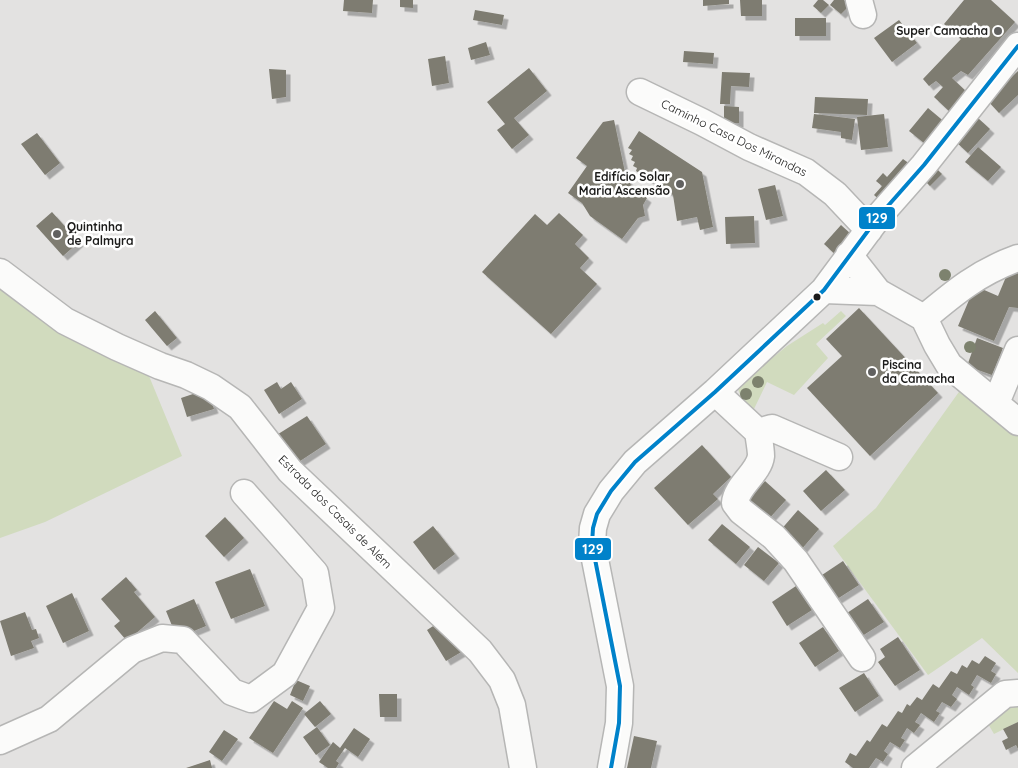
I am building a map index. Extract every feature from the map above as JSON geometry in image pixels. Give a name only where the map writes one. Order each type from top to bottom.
[{"type":"street","points":[[612,768],[619,723],[620,686],[592,544],[593,528],[597,514],[611,491],[635,462],[715,392],[824,290],[849,255],[924,165],[1018,46]]},
{"type":"street","name":"Caminho Casa Dos Mirandas","points":[[640,92],[749,147],[806,172],[835,194],[869,230]]},
{"type":"street","points":[[849,255],[878,292],[924,318],[949,365],[1018,422]]},
{"type":"street","points":[[924,318],[958,290],[984,272],[1018,258]]},
{"type":"street","name":"Estrada dos Casais de Além","points":[[0,272],[65,321],[117,347],[211,387],[240,407],[290,471],[486,659],[502,680],[512,705],[523,768]]},
{"type":"street","points":[[824,290],[878,292]]},
{"type":"street","points":[[996,403],[1018,350]]},
{"type":"street","points":[[715,392],[758,432],[761,456],[738,493],[735,503],[774,537],[796,561],[862,658]]},
{"type":"street","points":[[758,432],[772,428],[840,457]]},
{"type":"street","points":[[0,741],[49,719],[132,650],[162,638],[183,640],[232,692],[250,699],[285,674],[320,608],[315,573],[244,493]]},
{"type":"street","points":[[915,768],[1006,694],[1018,693]]},
{"type":"green space","points":[[0,286],[149,376],[182,456],[45,522],[0,538]]},
{"type":"green space","points":[[841,311],[846,316],[816,344],[828,358],[794,395],[767,382],[754,409],[746,403],[738,389],[740,384],[787,346],[823,323],[825,325]]},
{"type":"green space","points":[[961,389],[1018,431],[1018,673],[982,638],[928,675],[833,546],[876,508]]},
{"type":"green space","points":[[1018,702],[1018,722],[994,734],[987,722]]},
{"type":"building","points":[[344,0],[373,0],[372,13],[343,11]]},
{"type":"building","points":[[400,0],[413,0],[413,8],[400,7]]},
{"type":"building","points":[[703,0],[729,0],[729,4],[703,6]]},
{"type":"building","points":[[740,0],[762,0],[762,16],[741,16]]},
{"type":"building","points":[[818,0],[823,0],[829,5],[821,13],[813,6]]},
{"type":"building","points":[[834,0],[844,0],[850,5],[841,14],[830,5]]},
{"type":"building","points":[[964,0],[991,0],[1015,22],[968,75],[961,71],[952,78],[969,94],[951,113],[934,97],[943,87],[936,81],[929,86],[923,79],[961,39],[944,24]]},
{"type":"building","points":[[475,10],[504,15],[502,25],[473,20]]},
{"type":"building","points":[[795,18],[826,18],[826,36],[795,36]]},
{"type":"building","points":[[899,20],[917,43],[892,62],[874,38]]},
{"type":"building","points":[[486,42],[490,55],[471,60],[468,48]]},
{"type":"building","points":[[684,51],[714,53],[713,64],[683,62]]},
{"type":"building","points":[[445,56],[449,83],[432,86],[428,59]]},
{"type":"building","points":[[529,68],[547,91],[514,118],[529,135],[512,149],[497,130],[505,124],[487,102]]},
{"type":"building","points":[[269,69],[286,70],[286,97],[272,99]]},
{"type":"building","points":[[1018,71],[1018,95],[999,113],[987,100]]},
{"type":"building","points":[[722,72],[750,73],[749,87],[731,86],[730,104],[720,104]]},
{"type":"building","points":[[815,97],[868,99],[867,115],[814,113]]},
{"type":"building","points":[[724,106],[739,107],[739,123],[724,123]]},
{"type":"building","points":[[928,108],[947,124],[929,147],[909,131]]},
{"type":"building","points":[[814,114],[855,119],[852,140],[841,138],[841,132],[812,128]]},
{"type":"building","points":[[884,114],[888,147],[861,150],[857,117]]},
{"type":"building","points":[[978,118],[990,129],[968,153],[956,142]]},
{"type":"building","points":[[614,120],[626,177],[633,188],[647,198],[643,205],[645,216],[638,218],[622,239],[590,216],[582,203],[568,193],[587,166],[576,158],[603,122]]},
{"type":"building","name":"Edifício Solar Maria Ascensão","points":[[639,131],[702,172],[713,227],[700,230],[697,217],[677,221],[673,195],[636,171],[637,168],[633,166],[635,162],[631,160],[633,156],[629,154],[632,150],[628,148]]},
{"type":"building","points":[[37,133],[60,163],[45,175],[21,144]]},
{"type":"building","points":[[978,147],[1001,167],[988,181],[965,162]]},
{"type":"building","points":[[903,159],[914,167],[882,202],[874,195],[882,186],[876,181],[883,173],[887,177]]},
{"type":"building","points":[[936,168],[942,174],[930,186],[924,180]]},
{"type":"building","points":[[775,185],[783,216],[766,220],[758,189]]},
{"type":"building","name":"Quintinha de Palmyra","points":[[52,212],[79,242],[63,256],[36,226]]},
{"type":"building","points":[[559,213],[583,235],[575,244],[589,258],[580,268],[597,284],[551,334],[482,272],[535,214],[547,225]]},
{"type":"building","points":[[754,216],[755,243],[726,244],[725,217]]},
{"type":"building","points":[[841,225],[853,236],[838,257],[824,244]]},
{"type":"building","points":[[1011,265],[1018,268],[1018,308],[1009,307],[994,341],[958,326],[975,286],[998,296]]},
{"type":"building","name":"Piscina da Camacha","points":[[859,308],[938,393],[870,456],[807,388],[842,356],[826,339]]},
{"type":"building","points":[[155,311],[177,338],[167,346],[145,320]]},
{"type":"building","points":[[977,338],[1003,348],[992,375],[967,366]]},
{"type":"building","points":[[277,382],[281,389],[291,382],[302,399],[279,414],[264,390]]},
{"type":"building","points":[[199,392],[210,397],[214,409],[187,417],[181,398]]},
{"type":"building","points":[[307,416],[326,444],[294,465],[275,436]]},
{"type":"building","points":[[702,445],[731,477],[713,494],[718,499],[688,525],[654,488]]},
{"type":"building","points":[[826,470],[845,490],[821,511],[803,491]]},
{"type":"building","points":[[765,481],[786,500],[766,522],[745,503]]},
{"type":"building","points":[[798,510],[819,529],[800,551],[779,532]]},
{"type":"building","points":[[225,517],[244,538],[224,557],[205,536]]},
{"type":"building","points":[[722,524],[750,547],[736,564],[708,540]]},
{"type":"building","points":[[433,526],[455,554],[434,570],[413,542]]},
{"type":"building","points":[[758,547],[779,563],[764,581],[744,565]]},
{"type":"building","points":[[843,561],[859,585],[834,601],[819,577]]},
{"type":"building","points":[[250,569],[265,606],[231,619],[215,582]]},
{"type":"building","points":[[126,577],[137,590],[134,592],[155,617],[127,641],[114,626],[120,621],[101,599]]},
{"type":"building","points":[[796,586],[812,610],[787,626],[772,602]]},
{"type":"building","points":[[72,593],[89,631],[63,643],[46,606]]},
{"type":"building","points":[[194,599],[206,626],[177,638],[166,611]]},
{"type":"building","points":[[868,599],[884,622],[859,638],[844,615]]},
{"type":"building","points":[[25,612],[32,630],[36,629],[39,638],[31,641],[34,648],[11,656],[0,621]]},
{"type":"building","points":[[444,619],[463,651],[446,661],[427,630]]},
{"type":"building","points":[[823,627],[839,651],[815,667],[799,643]]},
{"type":"building","points":[[898,637],[920,670],[895,686],[878,662],[885,657],[880,649]]},
{"type":"building","points":[[985,656],[996,663],[991,671],[996,674],[991,683],[977,675],[971,685],[974,687],[969,695],[957,687],[952,695],[957,699],[951,707],[942,702],[936,711],[940,713],[934,722],[921,713],[915,722],[920,725],[914,733],[907,728],[901,738],[905,740],[900,748],[890,742],[884,751],[888,754],[883,762],[876,758],[869,768],[853,768],[845,762],[850,753],[856,756],[867,740],[870,742],[882,724],[887,727],[898,711],[902,713],[907,704],[910,706],[917,697],[922,700],[933,684],[939,688],[951,671],[957,674],[962,665],[967,668],[972,660],[979,664]]},
{"type":"building","points":[[864,673],[879,696],[855,712],[839,688]]},
{"type":"building","points":[[296,680],[310,686],[303,701],[290,695]]},
{"type":"building","points":[[379,694],[397,694],[397,717],[380,717]]},
{"type":"building","points":[[274,701],[287,709],[292,701],[303,708],[273,753],[249,738]]},
{"type":"building","points":[[320,701],[331,714],[315,727],[304,714]]},
{"type":"building","points":[[1018,722],[1018,749],[1016,745],[1006,750],[1002,741],[1008,738],[1003,729]]},
{"type":"building","points":[[317,727],[330,745],[316,755],[303,737]]},
{"type":"building","points":[[354,728],[370,739],[358,757],[345,748],[336,761],[339,763],[336,768],[328,768],[319,762],[333,742],[340,748]]},
{"type":"building","points":[[224,730],[238,739],[222,761],[209,752]]},
{"type":"building","points":[[634,736],[657,741],[651,768],[627,768]]},
{"type":"building","points":[[210,760],[212,768],[186,768]]},
{"type":"transit line","name":"129","points":[[611,768],[619,723],[620,686],[592,544],[593,528],[597,514],[611,491],[635,462],[715,392],[824,290],[879,216],[924,165],[1018,46]]},
{"type":"place","name":"Super Camacha","points":[[998,31]]},
{"type":"place","name":"Edifício Solar Maria Ascensão","points":[[680,184]]},
{"type":"place","name":"Quintinha de Palmyra","points":[[57,234]]},
{"type":"place","name":"Piscina da Camacha","points":[[872,372]]}]
